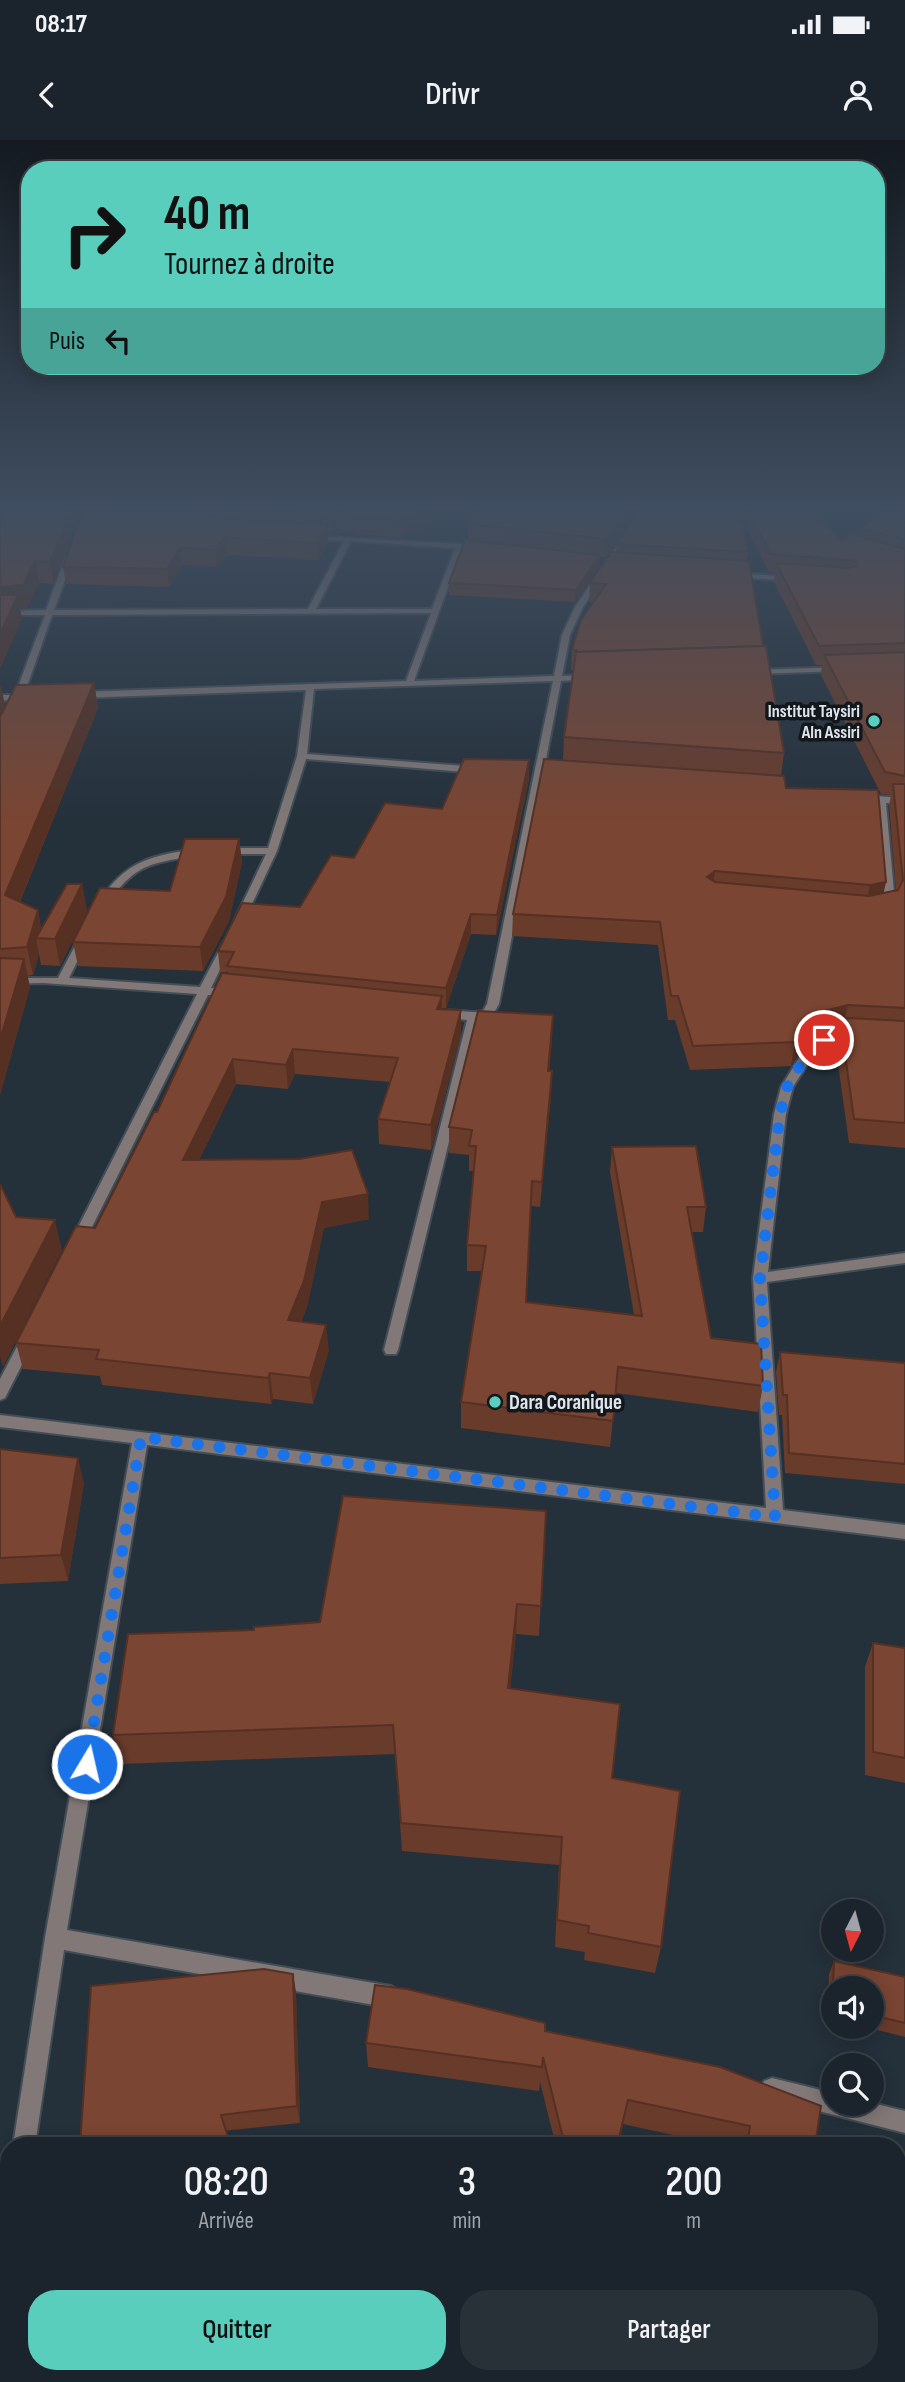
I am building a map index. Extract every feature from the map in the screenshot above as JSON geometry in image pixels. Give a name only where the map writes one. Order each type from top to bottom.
[{"type":"street","points":[[0,613],[18,613]]},
{"type":"street","points":[[14,708],[49,613]]},
{"type":"street","points":[[409,683],[434,613]]},
{"type":"street","points":[[434,1013],[474,1017],[488,1014],[493,1004],[555,678],[566,635],[576,613]]},
{"type":"street","points":[[743,672],[851,669]]},
{"type":"street","points":[[61,695],[609,676]]},
{"type":"street","points":[[68,1259],[205,990],[272,851],[302,756],[310,688]]},
{"type":"street","points":[[0,698],[33,696]]},
{"type":"street","points":[[302,756],[496,772]]},
{"type":"street","points":[[524,774],[552,776]]},
{"type":"street","points":[[854,798],[905,801]]},
{"type":"street","points":[[878,912],[887,909],[890,903],[881,800]]},
{"type":"street","points":[[100,909],[117,879],[138,864],[167,855],[209,851],[272,851]]},
{"type":"street","points":[[61,982],[87,933]]},
{"type":"street","points":[[0,981],[205,990],[245,995]]},
{"type":"street","points":[[391,1350],[474,1017]]},
{"type":"street","points":[[775,1517],[760,1278],[780,1114],[787,1087],[810,1050],[824,1040],[843,1035]]},
{"type":"street","points":[[760,1278],[905,1258]]},
{"type":"street","points":[[0,1394],[37,1320]]},
{"type":"street","points":[[0,1421],[905,1532]]},
{"type":"street","points":[[25,2137],[55,1938],[73,1846],[141,1437]]},
{"type":"street","points":[[55,1938],[415,2002]]},
{"type":"street","points":[[758,2086],[905,2122]]},
{"type":"building","points":[[0,613],[10,613],[0,634]]},
{"type":"building","points":[[586,613],[758,613],[763,646],[577,652],[572,650],[581,620]]},
{"type":"building","points":[[802,613],[905,613],[905,643],[819,646]]},
{"type":"building","points":[[766,646],[784,753],[564,737],[576,652]]},
{"type":"building","points":[[905,652],[905,776],[885,772],[824,655]]},
{"type":"building","points":[[94,683],[5,895],[38,910],[27,947],[0,949],[0,717],[16,685]]},
{"type":"building","points":[[464,759],[529,760],[497,915],[471,914],[446,988],[227,966],[234,952],[218,951],[242,903],[300,907],[331,855],[354,858],[385,803],[442,809]]},
{"type":"building","points":[[544,759],[784,776],[786,788],[878,790],[886,882],[870,885],[715,871],[707,877],[715,882],[869,896],[898,890],[903,880],[893,784],[905,784],[905,1008],[848,1005],[824,1011],[808,1022],[795,1042],[693,1046],[678,996],[671,996],[660,922],[513,914]]},
{"type":"building","points":[[185,839],[239,839],[226,897],[200,947],[73,942],[100,888],[170,891]]},
{"type":"building","points":[[67,884],[82,884],[55,939],[36,938]]},
{"type":"building","points":[[0,958],[24,959],[0,1040]]},
{"type":"building","points":[[222,973],[442,996],[437,1009],[461,1010],[431,1125],[378,1119],[398,1058],[293,1049],[286,1065],[233,1059],[183,1160],[299,1159],[352,1150],[368,1194],[322,1202],[304,1281],[288,1320],[326,1325],[310,1378],[270,1373],[268,1378],[96,1359],[99,1350],[16,1343],[76,1226],[95,1228],[154,1112],[157,1112]]},
{"type":"building","points":[[478,1011],[553,1015],[548,1071],[552,1071],[542,1182],[532,1181],[526,1302],[642,1316],[612,1147],[696,1146],[706,1207],[687,1207],[711,1338],[761,1344],[763,1386],[618,1367],[613,1421],[461,1402],[486,1246],[467,1245],[476,1146],[469,1146],[472,1130],[449,1127]]},
{"type":"building","points":[[848,1018],[905,1021],[905,1123],[854,1119],[843,1040],[814,1041],[822,1030],[834,1022]]},
{"type":"building","points":[[0,1184],[16,1217],[55,1220],[0,1326]]},
{"type":"building","points":[[780,1352],[905,1363],[905,1464],[789,1453],[787,1395],[783,1395]]},
{"type":"building","points":[[0,1449],[78,1458],[61,1555],[0,1558]]},
{"type":"building","points":[[343,1496],[546,1511],[541,1606],[517,1604],[508,1688],[620,1704],[612,1778],[680,1791],[661,1947],[588,1933],[589,1926],[557,1920],[562,1837],[401,1823],[393,1725],[113,1735],[128,1634],[254,1630],[254,1627],[320,1622]]},
{"type":"building","points":[[873,1643],[905,1648],[905,1758],[873,1752]]},
{"type":"building","points":[[834,1962],[838,1962],[905,1977],[905,2023],[884,2018],[884,1976],[833,1976]]},
{"type":"building","points":[[264,1969],[293,1974],[297,2106],[221,2115],[228,2137],[81,2137],[91,1986]]},
{"type":"building","points":[[375,1985],[407,1989],[545,2023],[545,2031],[720,2067],[821,2106],[816,2137],[748,2137],[750,2126],[628,2100],[619,2137],[563,2137],[543,2057],[542,2067],[366,2043]]},
{"type":"place","name":"Institut Taysiri Aln Assiri","points":[[874,721]]},
{"type":"place","name":"Dara Coranique","points":[[495,1402]]},
{"type":"route","points":[[87,1764],[141,1437],[775,1517],[760,1278],[780,1114],[787,1087],[810,1050],[824,1040]]}]
